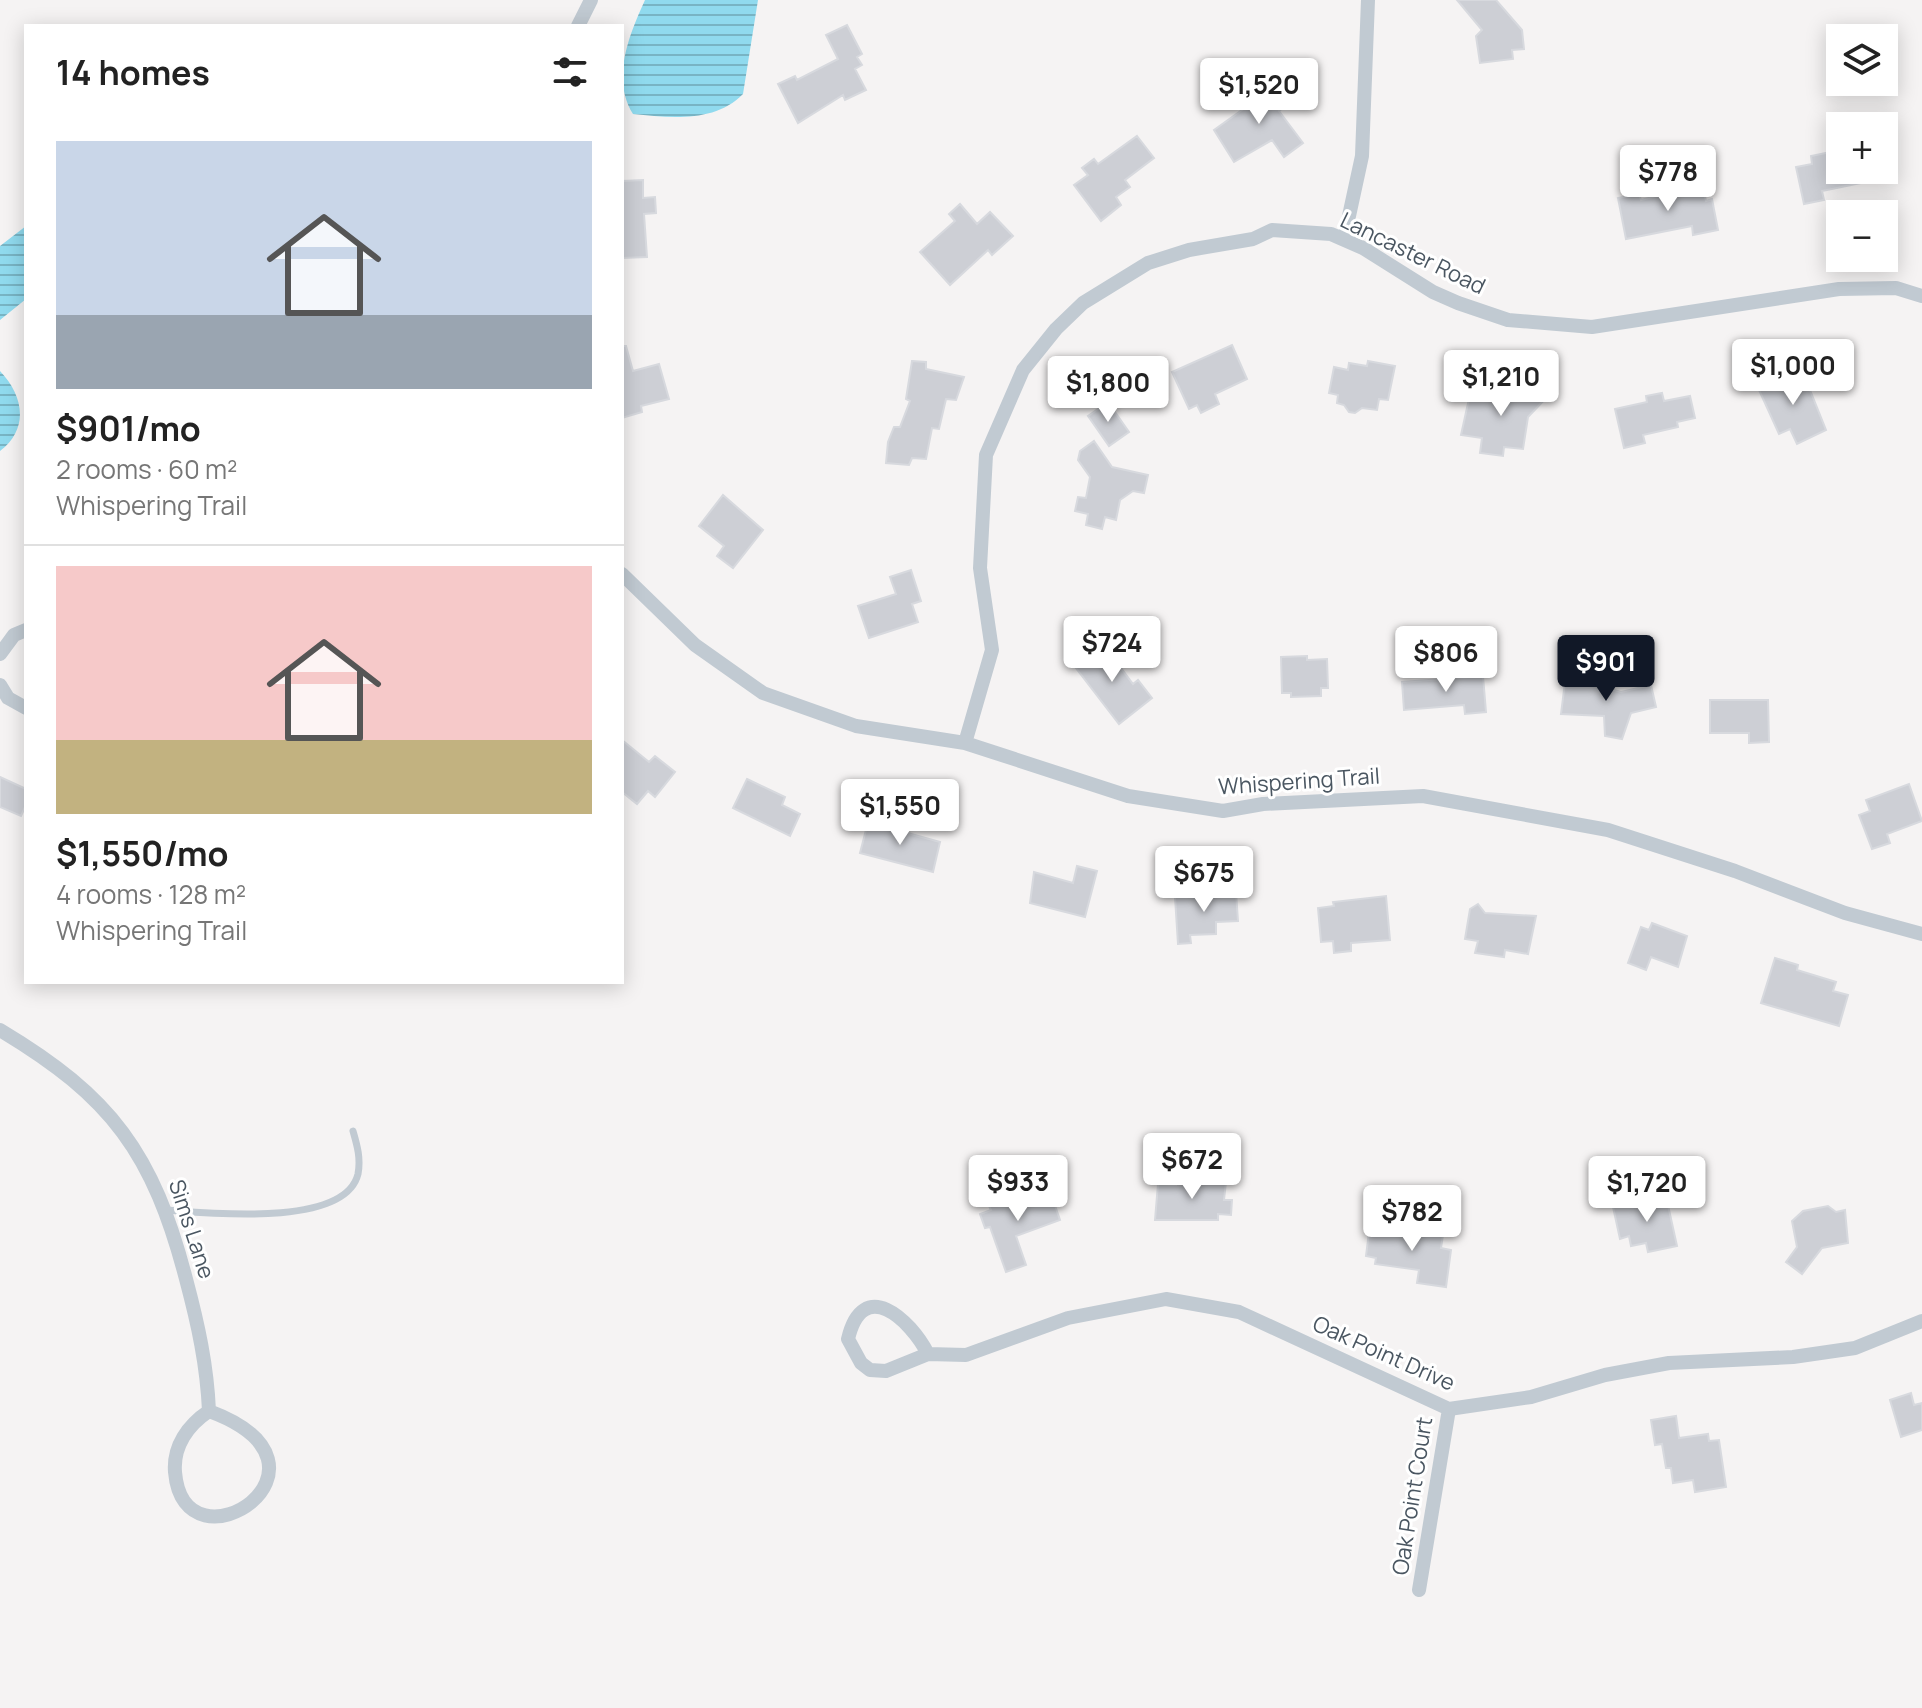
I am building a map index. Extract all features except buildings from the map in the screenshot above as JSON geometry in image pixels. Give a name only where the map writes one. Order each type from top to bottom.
[{"type":"street","points":[[579,24],[591,0]]},
{"type":"street","points":[[1344,239],[1362,156],[1368,0]]},
{"type":"street","name":"Lancaster Road","points":[[965,743],[992,650],[980,568],[986,455],[1023,370],[1083,303],[1148,263],[1189,250],[1253,239],[1272,230],[1331,234],[1433,292],[1508,320],[1538,325],[1592,327],[1839,289],[1896,288],[1922,296]]},
{"type":"street","name":"Whispering Trail","points":[[624,576],[695,645],[763,693],[856,726],[965,743],[1128,796],[1223,811],[1263,804],[1423,796],[1608,830],[1735,871],[1845,913],[1922,934]]},
{"type":"street","points":[[0,654],[14,635],[24,631]]},
{"type":"street","points":[[0,685],[8,698],[24,707]]},
{"type":"street","name":"Sims Lane","points":[[0,1030],[80,1083],[112,1116],[149,1170],[166,1210],[206,1355],[209,1411]]},
{"type":"street","name":"Oak Point Drive","points":[[928,1354],[912,1326],[899,1314],[881,1307],[862,1312],[852,1323],[848,1339],[861,1363],[870,1370],[886,1371],[928,1354],[966,1355],[1068,1318],[1166,1299],[1239,1312],[1449,1409],[1531,1397],[1605,1375],[1669,1363],[1793,1357],[1855,1348],[1922,1321]]},
{"type":"street","name":"Oak Point Court","points":[[1419,1590],[1449,1409]]},
{"type":"street","points":[[209,1411],[245,1426],[268,1458],[267,1480],[262,1492],[233,1515],[219,1517],[193,1509],[179,1490],[175,1474],[175,1457],[180,1442],[209,1411]]},
{"type":"lane","points":[[166,1210],[275,1215],[328,1202],[345,1193],[358,1177],[359,1154],[353,1131]]},
{"type":"water","points":[[645,0],[758,0],[743,94],[732,103],[706,114],[662,117],[633,114],[624,90],[624,64],[633,28]]},
{"type":"water","points":[[24,228],[24,301],[0,320],[0,246]]},
{"type":"water","points":[[0,371],[14,390],[20,411],[16,432],[0,451]]}]
